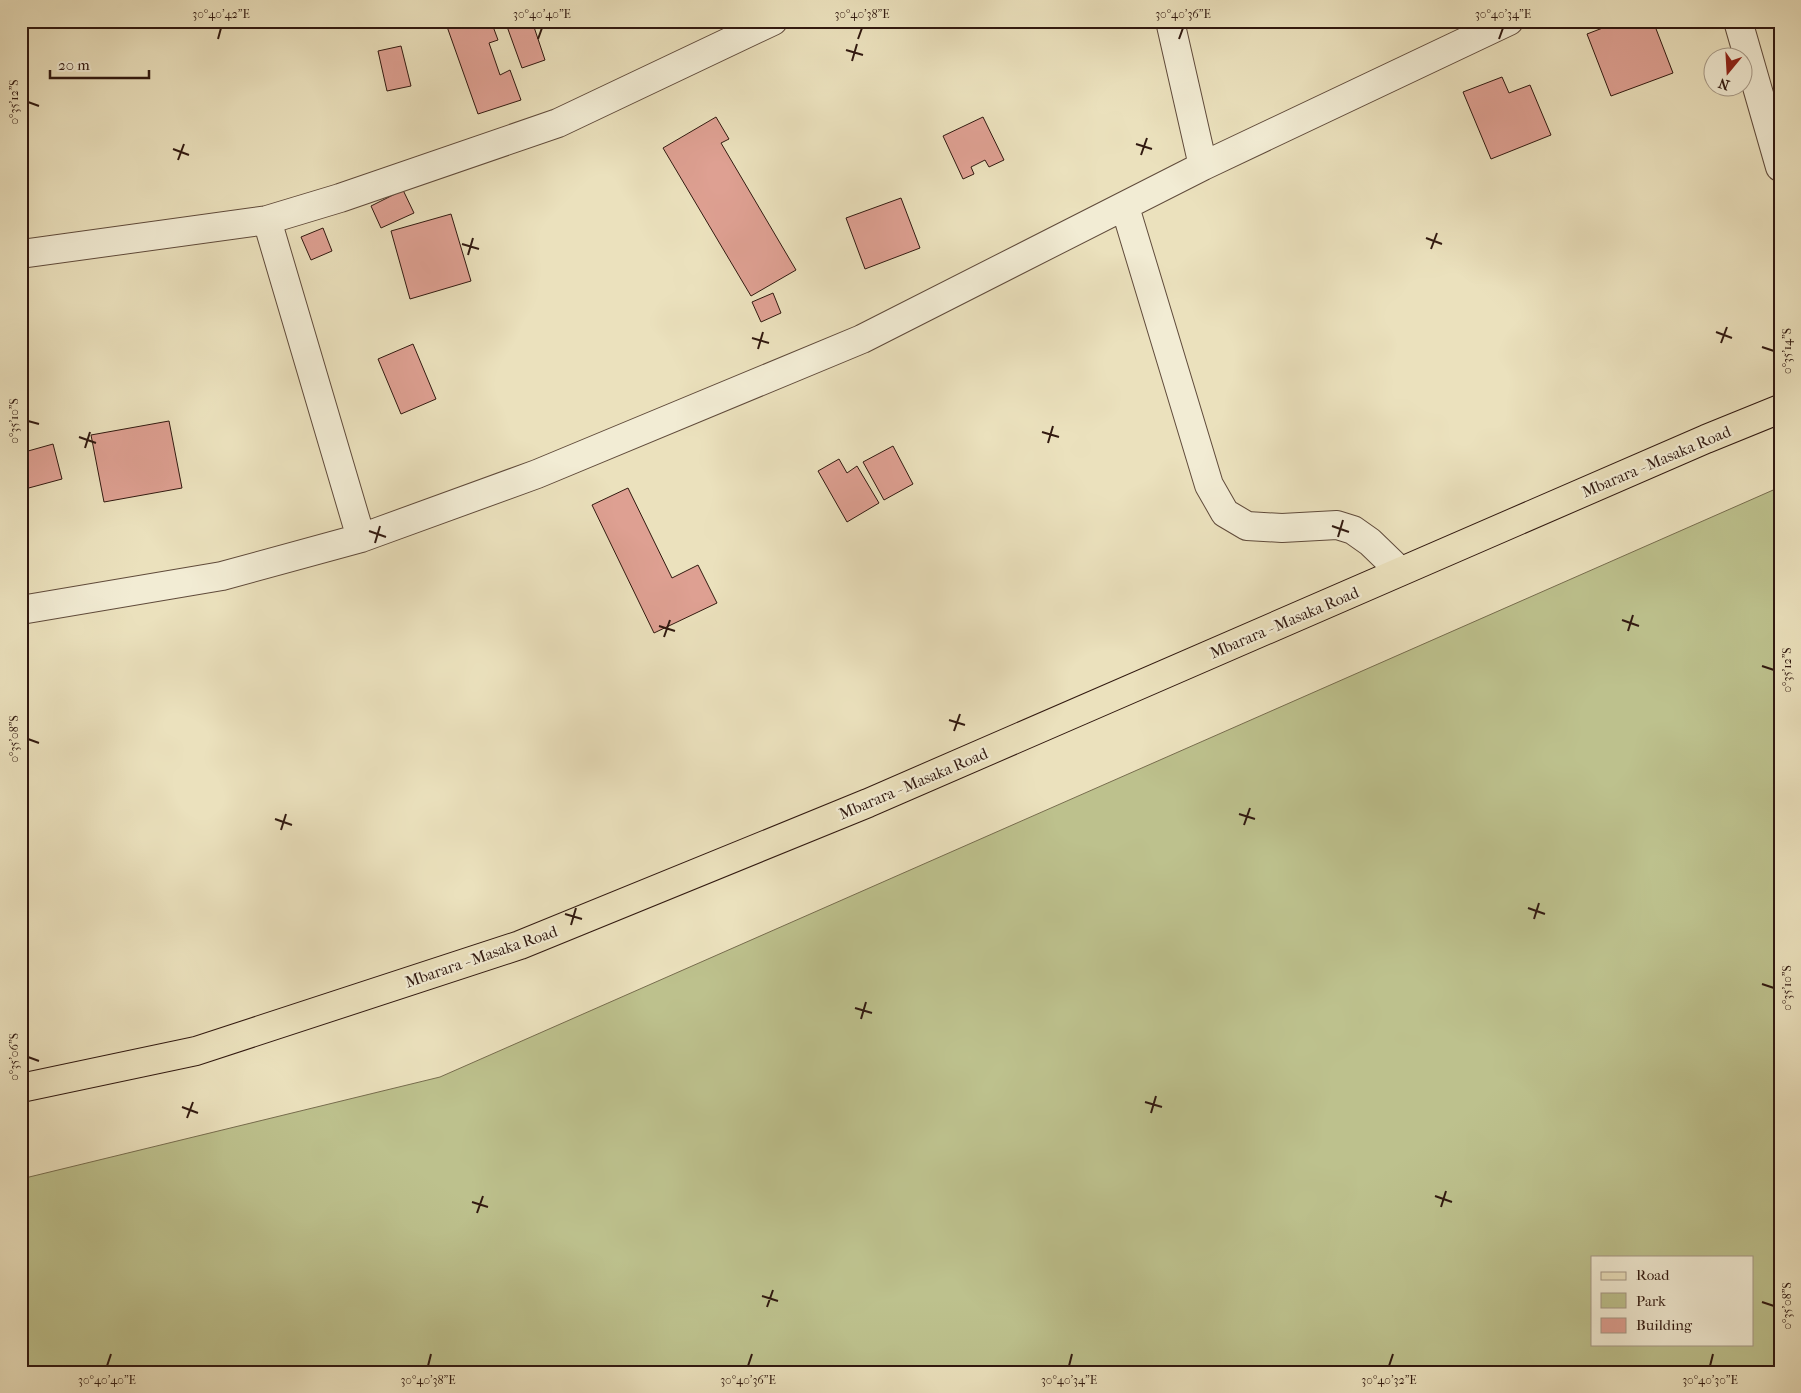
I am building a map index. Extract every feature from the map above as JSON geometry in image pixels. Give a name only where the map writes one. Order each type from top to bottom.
[{"type":"main road","name":"Mbarara - Masaka Road","points":[[21,1088],[196,1051],[520,945],[868,803],[1400,571],[1780,409]]},
{"type":"street","points":[[21,254],[267,220],[340,198],[558,123],[773,21]]},
{"type":"street","points":[[1170,21],[1203,166]]},
{"type":"street","points":[[21,610],[222,576],[361,538],[537,474],[862,339],[1203,166],[1509,21]]},
{"type":"street","points":[[1738,21],[1780,167]]},
{"type":"street","points":[[1125,207],[1209,485],[1225,513],[1247,526],[1282,528],[1337,525],[1353,530],[1370,542],[1400,571]]},
{"type":"street","points":[[267,220],[361,538]]},
{"type":"green space","points":[[1780,487],[1780,1372],[21,1372],[21,1179],[440,1077]]},
{"type":"building","points":[[445,21],[491,21],[498,40],[489,43],[500,75],[510,70],[521,100],[478,114]]},
{"type":"building","points":[[505,21],[532,21],[545,60],[522,68]]},
{"type":"building","points":[[1621,21],[1653,21],[1673,73],[1611,96],[1587,34]]},
{"type":"building","points":[[401,46],[411,86],[387,91],[378,51]]},
{"type":"building","points":[[1502,77],[1509,93],[1530,85],[1551,135],[1491,159],[1463,92]]},
{"type":"building","points":[[716,117],[729,139],[721,143],[796,270],[751,296],[663,148]]},
{"type":"building","points":[[983,117],[1004,160],[989,167],[985,160],[971,167],[974,174],[963,179],[943,136]]},
{"type":"building","points":[[403,190],[414,213],[381,228],[371,206]]},
{"type":"building","points":[[901,198],[920,248],[865,269],[846,218]]},
{"type":"building","points":[[451,214],[471,281],[410,299],[391,231]]},
{"type":"building","points":[[323,228],[332,251],[311,260],[301,237]]},
{"type":"building","points":[[773,293],[781,313],[761,322],[752,302]]},
{"type":"building","points":[[413,344],[436,399],[401,414],[378,359]]},
{"type":"building","points":[[169,421],[182,488],[104,502],[91,435]]},
{"type":"building","points":[[53,444],[62,479],[25,489],[21,476],[21,453]]},
{"type":"building","points":[[893,446],[913,484],[884,500],[863,462]]},
{"type":"building","points":[[839,459],[847,473],[857,466],[879,503],[847,522],[818,471]]},
{"type":"building","points":[[628,488],[672,578],[698,565],[717,603],[654,633],[592,505]]}]
